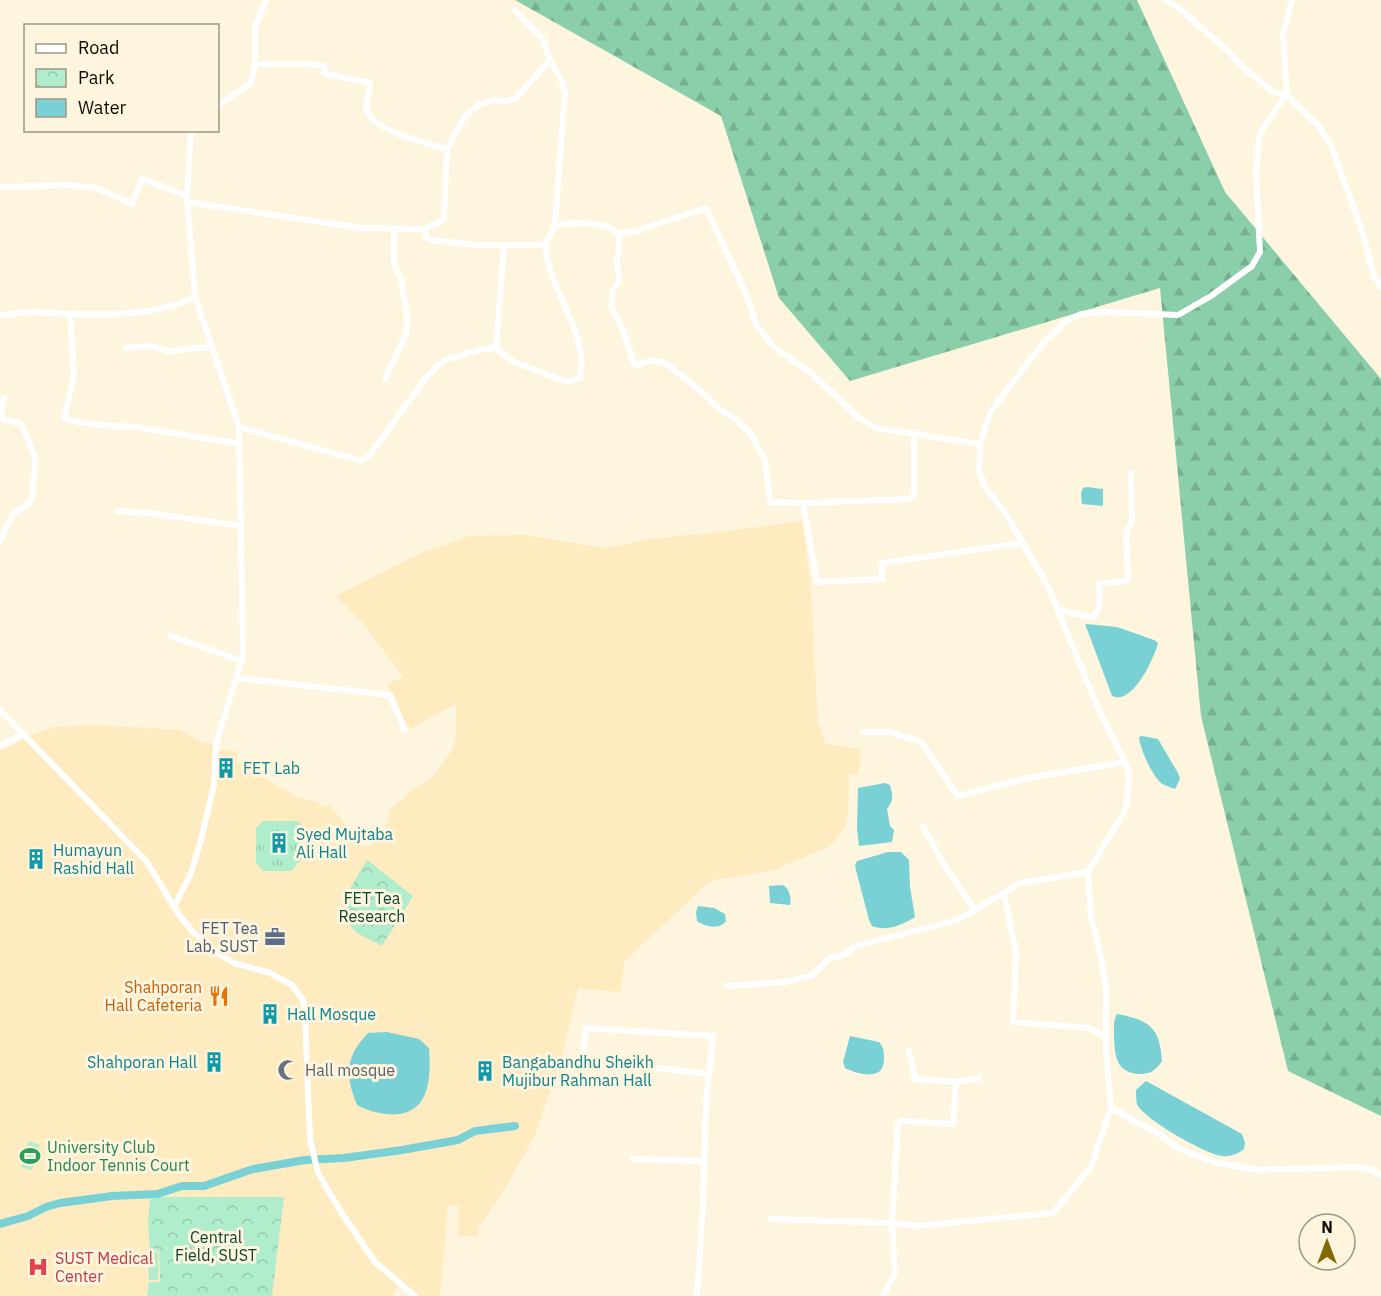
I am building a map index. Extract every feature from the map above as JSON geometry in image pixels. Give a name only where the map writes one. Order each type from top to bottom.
[{"type":"street","points":[[219,104],[251,83],[255,64],[255,27],[266,0]]},
{"type":"street","points":[[1165,0],[1179,8],[1245,69],[1275,93],[1287,93]]},
{"type":"street","points":[[1292,0],[1283,33],[1287,93],[1293,102],[1318,125],[1330,146],[1361,227],[1374,276],[1381,286]]},
{"type":"street","points":[[239,427],[362,461],[368,457],[426,378],[445,360],[482,349],[496,348],[512,361],[567,382],[580,378],[581,348],[549,267],[546,248],[554,225],[565,94],[562,81],[550,60],[542,38],[515,10]]},
{"type":"street","points":[[0,187],[67,185],[96,188],[132,204],[142,179],[187,199],[361,228],[425,229],[440,223],[444,218],[447,150],[465,116],[479,105],[493,100],[515,99],[550,60]]},
{"type":"street","points":[[255,64],[324,66],[324,72],[327,74],[370,83],[366,102],[367,110],[373,119],[385,128],[447,150]]},
{"type":"street","points":[[771,1219],[892,1223],[916,1226],[1053,1213],[1091,1167],[1111,1108],[1106,1036],[1106,988],[1091,918],[1088,872],[1124,812],[1129,773],[1097,706],[1049,588],[1006,514],[984,486],[979,470],[980,444],[991,411],[1043,344],[1066,321],[1081,314],[1105,312],[1178,315],[1211,296],[1252,266],[1260,252],[1256,172],[1259,139],[1263,128],[1287,93]]},
{"type":"street","points":[[174,907],[191,873],[201,840],[214,785],[216,744],[243,655],[239,427],[195,297],[187,199],[191,132]]},
{"type":"street","points":[[554,225],[578,222],[613,229],[619,234],[636,231],[706,208],[746,294],[757,326],[772,346],[812,374],[858,417],[876,428],[980,444]]},
{"type":"street","points":[[425,229],[426,237],[430,240],[477,245],[542,245],[550,237]]},
{"type":"street","points":[[385,379],[406,334],[407,317],[401,278],[394,265],[394,230]]},
{"type":"street","points":[[619,234],[619,251],[616,258],[619,282],[613,290],[611,306],[623,330],[635,366],[651,360],[662,362],[704,393],[718,408],[738,421],[751,434],[765,460],[770,501],[803,503],[909,499],[915,495],[914,433]]},
{"type":"street","points":[[496,348],[504,245]]},
{"type":"street","points":[[0,315],[32,312],[124,315],[177,306],[195,297]]},
{"type":"street","points":[[70,314],[74,375],[64,419],[98,425],[135,427],[239,444]]},
{"type":"street","points":[[126,348],[152,346],[169,352],[212,347]]},
{"type":"street","points":[[0,541],[12,515],[29,504],[32,499],[35,466],[35,457],[22,426],[17,422],[4,420],[1,415],[4,398]]},
{"type":"street","points":[[1058,610],[1089,617],[1095,616],[1100,604],[1099,584],[1128,579],[1126,533],[1132,520],[1131,473]]},
{"type":"street","points":[[803,503],[816,582],[882,579],[882,563],[1022,543]]},
{"type":"street","points":[[118,511],[241,526]]},
{"type":"street","points":[[171,636],[242,661]]},
{"type":"street","points":[[237,678],[390,695],[405,730]]},
{"type":"street","points":[[0,710],[147,862],[174,907],[195,934],[234,963],[279,977],[292,985],[300,994],[305,1014],[310,1139],[318,1173],[375,1262],[415,1296]]},
{"type":"street","points":[[863,732],[890,732],[921,742],[958,795],[1028,778],[1125,762]]},
{"type":"street","points":[[0,746],[23,734]]},
{"type":"street","points":[[922,826],[944,865],[975,910]]},
{"type":"street","points":[[727,986],[784,982],[811,976],[830,958],[841,956],[856,946],[959,919],[1020,883],[1088,872]]},
{"type":"street","points":[[1004,893],[1016,954],[1013,1022],[1089,1028],[1106,1036]]},
{"type":"street","points":[[583,1056],[586,1028],[713,1036],[697,1296]]},
{"type":"street","points":[[909,1052],[915,1079],[956,1082],[979,1078]]},
{"type":"street","points":[[631,1065],[709,1074]]},
{"type":"street","points":[[883,1296],[895,1273],[892,1223],[897,1123],[901,1121],[953,1124],[956,1082]]},
{"type":"street","points":[[1111,1108],[1159,1134],[1179,1149],[1214,1162],[1257,1170],[1358,1167],[1381,1175]]},
{"type":"street","points":[[633,1159],[704,1161]]},
{"type":"shaded area","points":[[802,521],[810,578],[818,724],[826,744],[860,749],[859,774],[849,775],[848,817],[844,828],[834,842],[827,847],[775,870],[710,881],[625,961],[620,992],[578,988],[561,1060],[534,1137],[503,1192],[478,1228],[478,1236],[458,1236],[458,1206],[448,1205],[440,1296],[418,1296],[400,1280],[393,1296],[0,1296],[0,751],[53,727],[95,725],[181,730],[203,743],[214,745],[214,749],[237,751],[237,761],[295,796],[318,802],[321,807],[330,805],[364,847],[382,840],[390,810],[412,790],[431,779],[451,752],[456,741],[456,704],[408,730],[387,684],[403,677],[362,622],[336,596],[417,555],[470,536],[526,535],[605,548],[658,538]]},
{"type":"green space","points":[[515,0],[1137,0],[1225,192],[1381,379],[1381,1116],[1288,1071],[1201,716],[1160,288],[850,381],[779,298],[721,116]]},
{"type":"green space","points":[[263,821],[298,821],[303,826],[303,858],[291,871],[263,871],[256,863],[256,828]]},
{"type":"green space","name":"FET Tea Research","points":[[367,860],[413,896],[382,946],[357,933],[340,915],[348,892]]},
{"type":"green space","name":"University Club Indoor Tennis Court","points":[[29,1141],[40,1145],[32,1170],[21,1167]]},
{"type":"green space","name":"Central Field, SUST","points":[[159,1197],[284,1197],[272,1296],[147,1296],[149,1282],[160,1282],[159,1251],[150,1250],[148,1223],[150,1199]]},
{"type":"green space","points":[[148,1252],[158,1252],[158,1280],[149,1280]]},
{"type":"water","points":[[1083,488],[1103,489],[1103,506],[1082,504],[1081,493]]},
{"type":"water","points":[[1085,625],[1117,627],[1158,643],[1141,679],[1127,694],[1120,697],[1112,696]]},
{"type":"water","points":[[1139,737],[1158,739],[1178,773],[1180,779],[1175,789],[1161,783],[1154,774],[1142,748]]},
{"type":"water","points":[[885,783],[890,785],[892,795],[887,809],[890,826],[894,830],[892,842],[859,846],[858,788]]},
{"type":"water","points":[[888,852],[901,852],[909,860],[910,887],[915,917],[900,925],[878,928],[872,926],[869,920],[855,866],[857,861]]},
{"type":"water","points":[[783,885],[790,894],[790,905],[770,903],[769,886]]},
{"type":"water","points":[[698,906],[714,908],[725,914],[726,921],[716,927],[700,923],[697,921]]},
{"type":"water","points":[[1117,1014],[1138,1019],[1156,1033],[1162,1061],[1153,1071],[1143,1074],[1131,1073],[1121,1067],[1115,1051],[1114,1022]]},
{"type":"water","points":[[387,1032],[419,1039],[429,1048],[430,1061],[427,1088],[422,1100],[409,1111],[391,1115],[373,1112],[357,1105],[349,1075],[351,1058],[360,1042],[368,1033]]},
{"type":"water","points":[[850,1036],[879,1042],[883,1048],[883,1067],[875,1074],[863,1074],[845,1068],[843,1062]]},
{"type":"water","points":[[1146,1081],[1242,1134],[1244,1149],[1231,1156],[1214,1154],[1190,1143],[1150,1118],[1137,1104],[1136,1090]]},
{"type":"waterway","points":[[0,1224],[60,1203],[112,1196],[157,1194],[182,1186],[204,1186],[253,1169],[305,1160],[344,1158],[402,1150],[458,1140],[475,1131],[515,1126]]},
{"type":"place","name":"FET Lab","points":[[226,768]]},
{"type":"place","name":"Syed Mujtaba Ali Hall","points":[[279,843]]},
{"type":"place","name":"Humayun Rashid Hall","points":[[36,859]]},
{"type":"place","name":"FET Tea Lab, SUST","points":[[275,937]]},
{"type":"place","name":"Shahporan Hall Cafeteria","points":[[219,996]]},
{"type":"place","name":"Hall Mosque","points":[[270,1014]]},
{"type":"place","name":"Shahporan Hall","points":[[214,1062]]},
{"type":"place","name":"Hall mosque","points":[[288,1070]]},
{"type":"place","name":"Bangabandhu Sheikh Mujibur Rahman Hall","points":[[485,1071]]},
{"type":"place","name":"University Club Indoor Tennis Court","points":[[30,1156]]},
{"type":"place","name":"SUST Medical Center","points":[[38,1267]]}]
